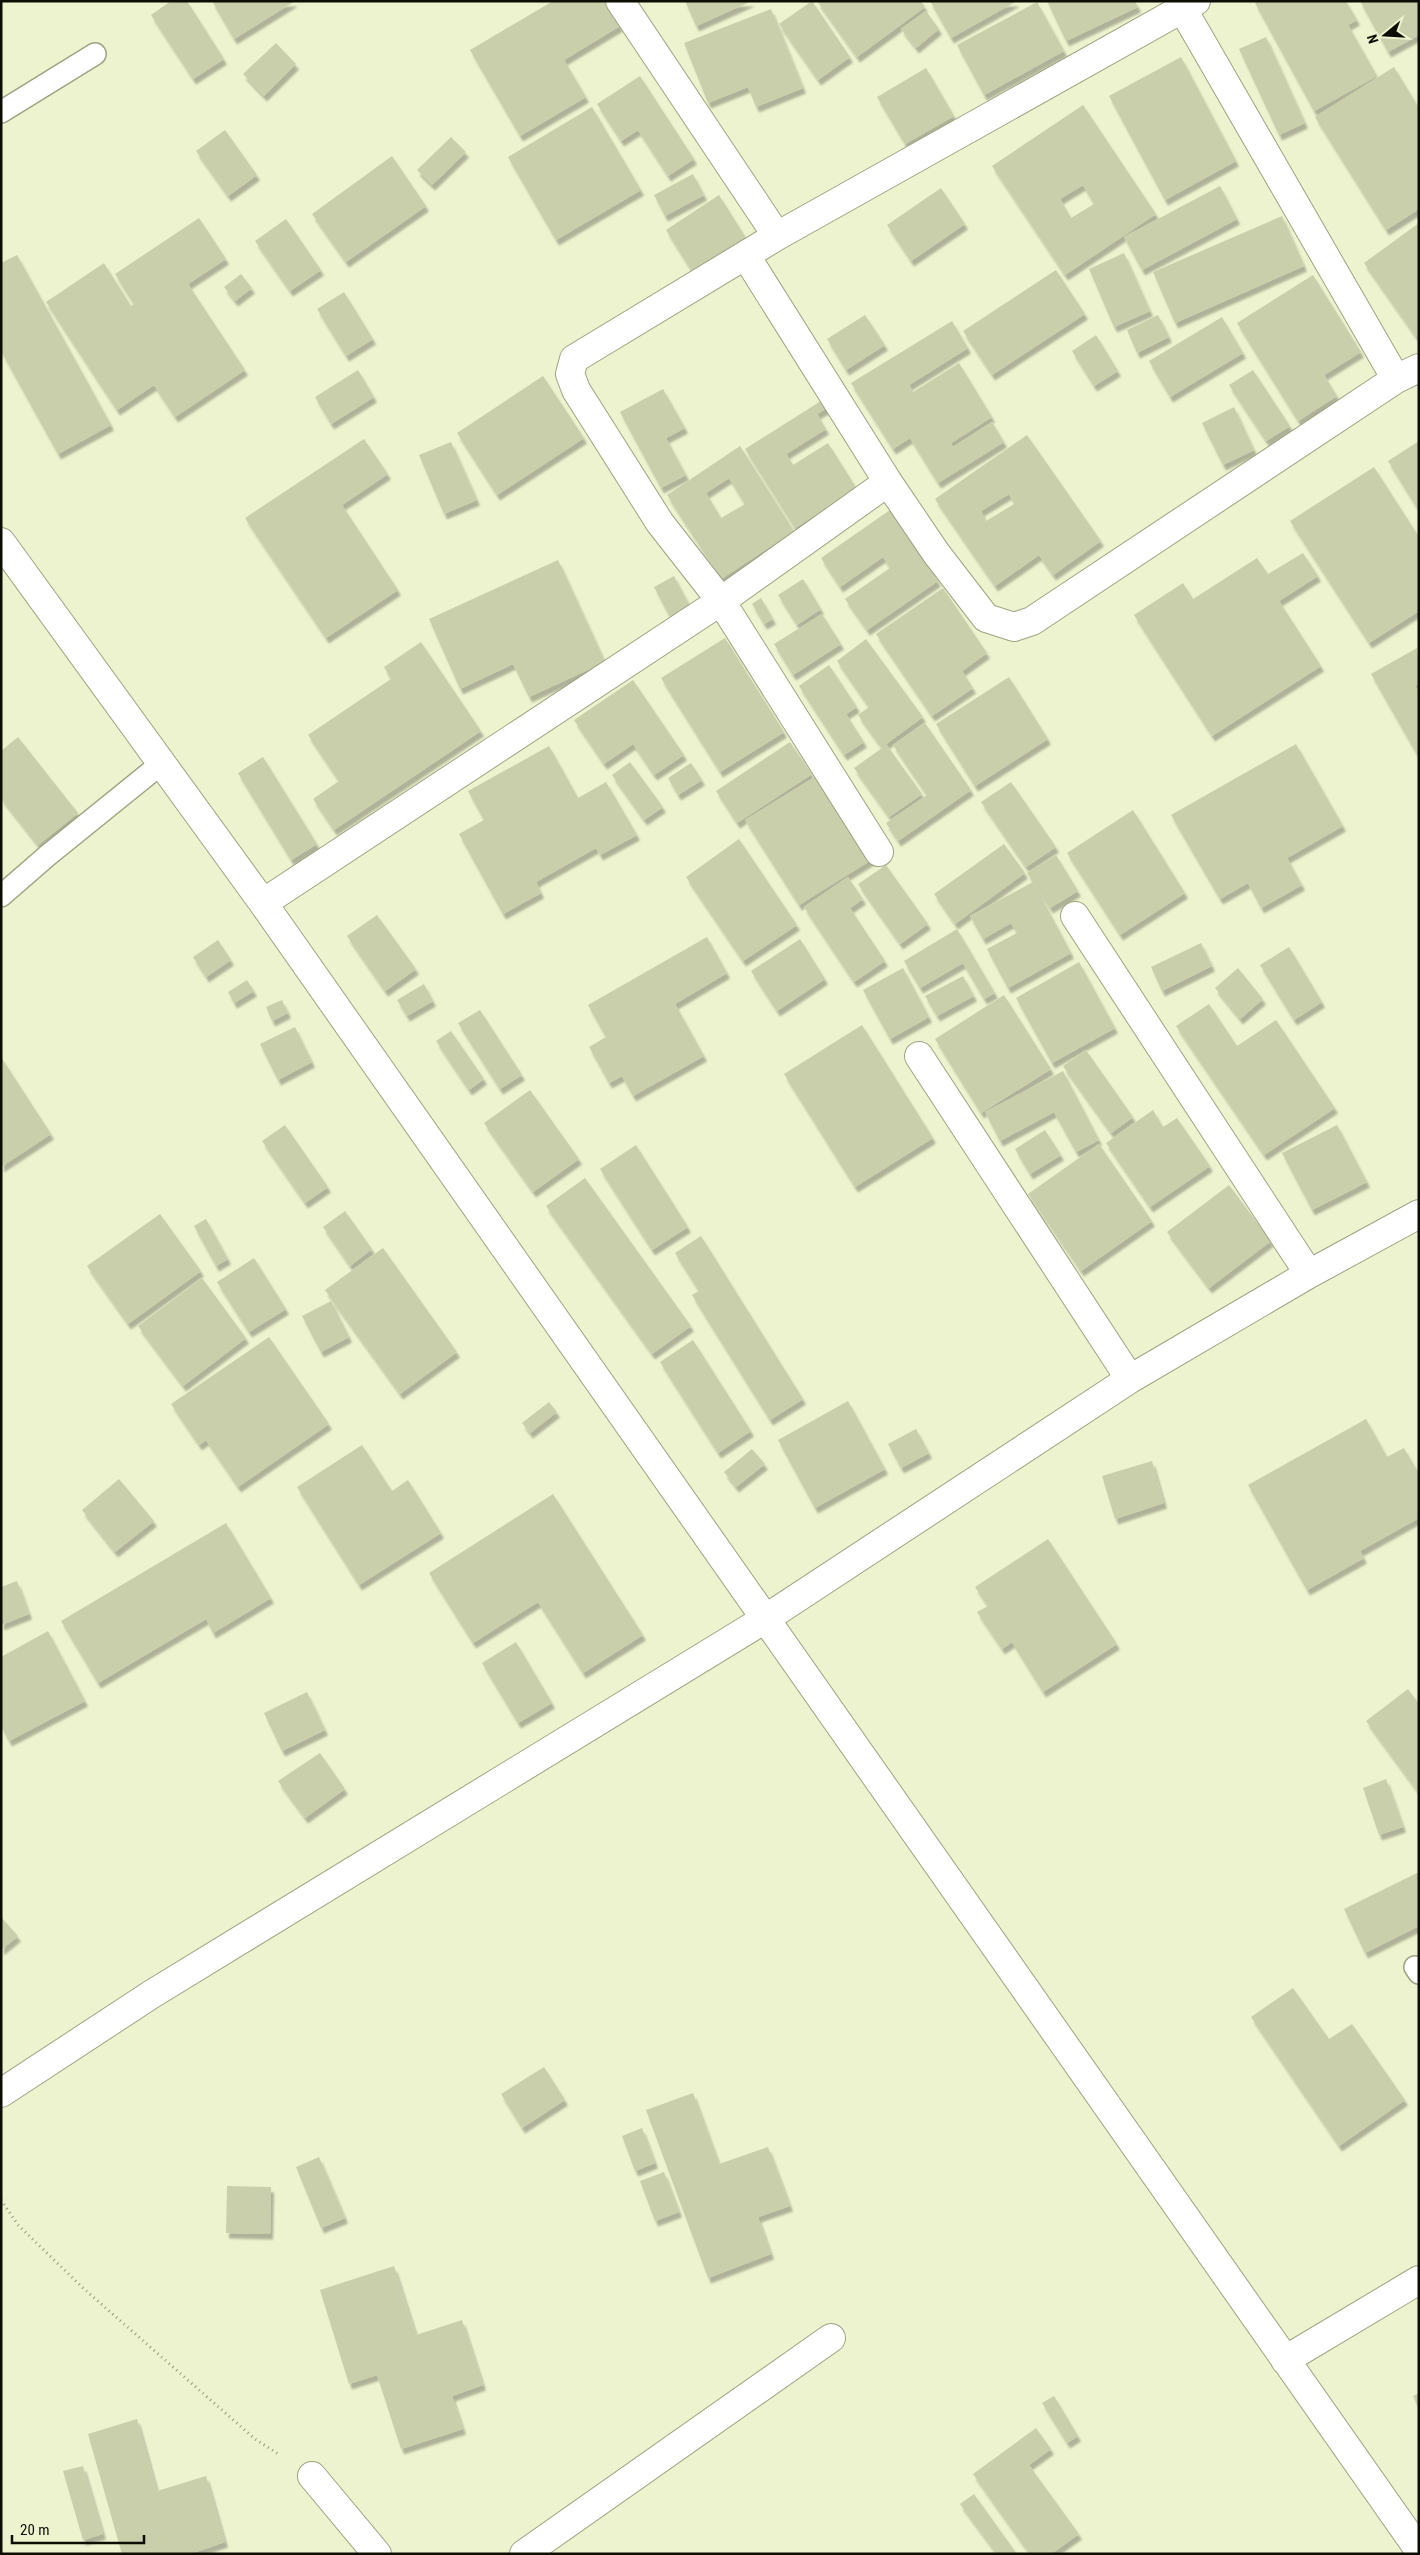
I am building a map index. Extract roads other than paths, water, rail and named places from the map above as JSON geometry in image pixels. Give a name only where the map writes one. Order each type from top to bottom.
[{"type":"street","points":[[620,1],[777,236]]},
{"type":"street","points":[[746,256],[888,482],[936,553],[986,618],[1014,627],[1032,621],[1407,374],[1186,4],[777,236],[574,359],[570,374],[576,390],[660,523],[721,601],[878,852]]},
{"type":"street","points":[[263,903],[721,601],[888,482]]},
{"type":"street","points":[[1,542],[263,903],[1419,2550]]},
{"type":"street","points":[[1075,916],[1309,1274]]},
{"type":"street","points":[[919,1056],[1130,1379]]},
{"type":"street","points":[[1,2093],[152,1994],[765,1620],[1130,1379],[1309,1274],[1419,1214]]},
{"type":"street","points":[[1285,2360],[1419,2280]]},
{"type":"street","points":[[524,2554],[831,2338]]},
{"type":"street","points":[[312,2476],[377,2554]]},
{"type":"lane","points":[[1,112],[95,54]]},
{"type":"lane","points":[[1,896],[47,856],[162,763]]}]
